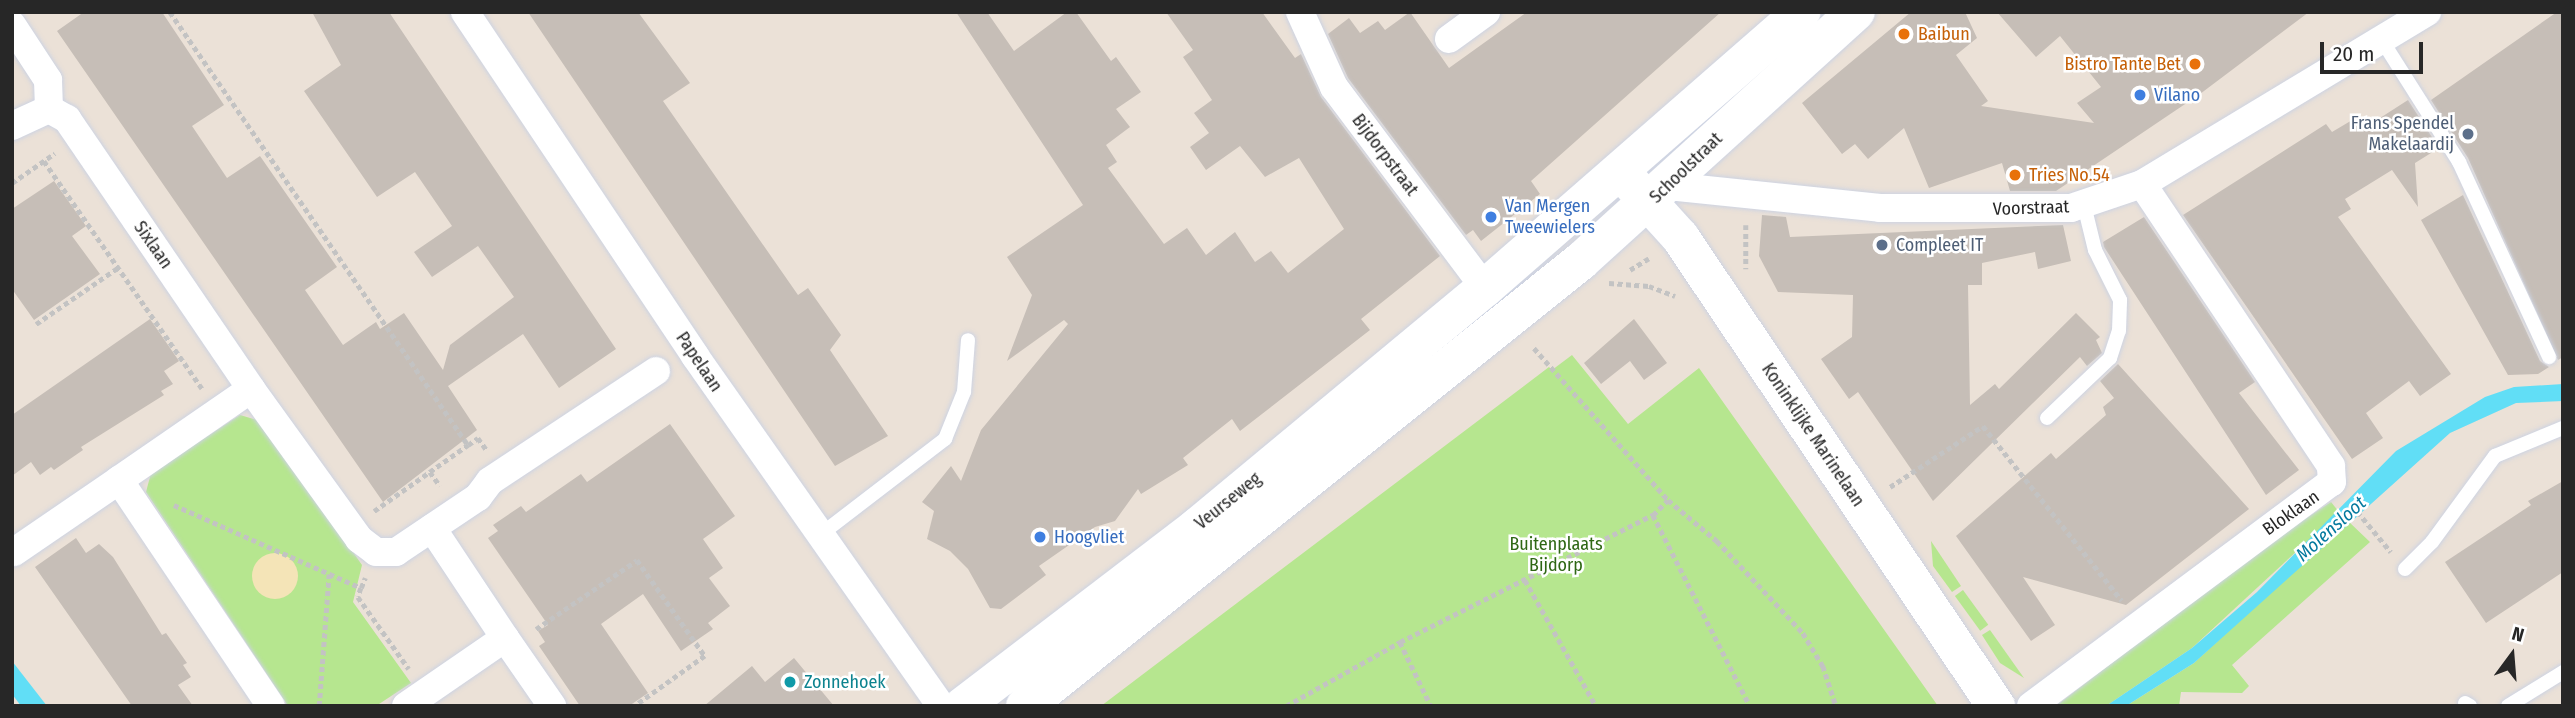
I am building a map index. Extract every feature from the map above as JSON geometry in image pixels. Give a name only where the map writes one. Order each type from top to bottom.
[{"type":"main road","points":[[1477,277],[1622,172],[1801,12]]},
{"type":"main road","name":"Schoolstraat","points":[[1511,318],[1659,195],[1856,12]]},
{"type":"main road","name":"Koninklijke Marinelaan","points":[[1622,172],[1659,195],[1680,237],[1996,706]]},
{"type":"main road","name":"Veurseweg","points":[[963,706],[1198,527],[1477,277]]},
{"type":"main road","name":"Veurseweg","points":[[1025,706],[1511,318]]},
{"type":"street","name":"Papelaan","points":[[464,12],[820,535],[941,706]]},
{"type":"street","name":"Bijdorpstraat","points":[[1300,12],[1334,87],[1477,277]]},
{"type":"street","points":[[1448,39],[1486,12]]},
{"type":"street","name":"Voorstraat","points":[[1659,195],[1880,208],[1989,210],[2084,205],[2142,184],[2427,12]]},
{"type":"street","points":[[12,25],[48,80],[49,109],[12,126]]},
{"type":"street","name":"Sixlaan","points":[[49,109],[67,119],[251,388],[351,527],[376,551]]},
{"type":"street","name":"Bloklaan","points":[[2033,704],[2332,482],[2331,466],[2142,184]]},
{"type":"street","points":[[376,551],[396,552],[478,498],[502,473],[656,371]]},
{"type":"street","points":[[14,552],[251,388]]},
{"type":"street","points":[[120,480],[271,706]]},
{"type":"street","points":[[432,528],[552,706]]},
{"type":"street","points":[[416,699],[507,642]]},
{"type":"lane","points":[[2381,39],[2459,162],[2549,358]]},
{"type":"lane","points":[[2047,418],[2110,358],[2119,331],[2120,300],[2095,250],[2084,205]]},
{"type":"lane","points":[[820,535],[945,439],[964,392],[968,340]]},
{"type":"lane","points":[[2405,569],[2432,542],[2495,456],[2563,428]]},
{"type":"lane","points":[[2508,706],[2563,672]]},
{"type":"path","points":[[170,12],[468,445]]},
{"type":"path","points":[[12,183],[79,137]]},
{"type":"path","points":[[44,161],[219,411]]},
{"type":"path","points":[[36,324],[118,267]]},
{"type":"path","points":[[1534,348],[1668,500],[1717,541],[1803,633],[1823,666],[1836,706]]},
{"type":"path","points":[[1890,488],[1983,426],[2140,624]]},
{"type":"path","points":[[351,527],[478,438],[502,473]]},
{"type":"path","points":[[2344,496],[2405,569]]},
{"type":"path","points":[[1286,706],[1400,642],[1654,515],[1668,500]]},
{"type":"path","points":[[169,502],[361,588]]},
{"type":"path","points":[[1654,515],[1750,706]]},
{"type":"path","points":[[376,551],[358,597],[416,699]]},
{"type":"path","points":[[507,642],[637,560],[705,656],[635,706]]},
{"type":"path","points":[[319,706],[330,575]]},
{"type":"path","points":[[1525,580],[1596,706]]},
{"type":"path","points":[[1400,642],[1431,706]]},
{"type":"green space","name":"Buitenplaats Bijdorp","points":[[1572,355],[1628,424],[1699,368],[1938,706],[1101,706],[1549,367],[1552,370]]},
{"type":"green space","points":[[240,415],[263,422],[362,565],[353,602],[411,683],[376,706],[288,706],[146,492],[151,473]]},
{"type":"green space","points":[[2331,502],[2339,512],[2192,648],[2106,706],[2056,706],[2255,552]]},
{"type":"green space","points":[[2348,521],[2370,542],[2232,665],[2249,686],[2242,693],[2181,692],[2179,706],[2126,706],[2194,663]]},
{"type":"green space","points":[[1931,541],[1961,586],[1952,592],[1933,566]]},
{"type":"green space","points":[[1963,590],[1988,625],[1980,631],[1955,596]]},
{"type":"green space","points":[[1990,630],[2024,678],[2000,663],[1982,635]]},
{"type":"sand","points":[[275,553],[291,560],[298,576],[291,592],[275,599],[259,592],[252,576],[259,560]]},
{"type":"water","name":"Molensloot","points":[[2563,384],[2563,401],[2516,403],[2450,433],[2194,663],[2126,706],[2106,706],[2192,648],[2257,592],[2396,451],[2485,397],[2514,387]]},
{"type":"water","points":[[12,661],[47,706],[21,706],[12,694]]},
{"type":"building","points":[[84,12],[162,12],[224,105],[192,126],[227,178],[260,156],[337,267],[305,290],[343,345],[376,322],[380,329],[404,313],[443,370],[450,345],[514,297],[478,246],[432,277],[414,252],[452,226],[415,172],[377,197],[304,91],[341,65],[312,12],[389,12],[616,349],[559,388],[523,334],[448,386],[477,430],[383,502],[57,31]]},
{"type":"building","points":[[528,12],[638,12],[690,83],[663,101],[798,295],[808,288],[841,335],[830,350],[888,436],[835,466]]},
{"type":"building","points":[[956,12],[987,12],[1014,51],[1067,12],[1076,12],[1111,61],[1116,57],[1141,92],[1116,109],[1130,127],[1106,145],[1117,162],[1108,168],[1164,244],[1187,228],[1206,255],[1235,232],[1255,262],[1271,251],[1288,273],[1344,229],[1299,158],[1265,177],[1240,146],[1206,170],[1190,147],[1209,133],[1194,113],[1212,100],[1183,57],[1193,50],[1166,12],[1262,12],[1295,58],[1301,54],[1321,97],[1440,256],[1361,319],[1370,330],[1240,431],[1232,419],[1183,458],[1188,465],[1141,494],[1138,489],[1115,521],[1095,527],[1039,566],[1046,575],[1001,609],[990,608],[968,569],[950,551],[927,539],[934,511],[922,502],[951,466],[961,481],[981,430],[1068,324],[1064,320],[1007,361],[1032,295],[1007,257],[1083,205]]},
{"type":"building","points":[[1410,12],[1449,68],[1527,12],[1721,12],[1531,181],[1540,194],[1481,241],[1473,230],[1466,235],[1348,78],[1328,34],[1349,18],[1360,33],[1378,21],[1385,30]]},
{"type":"building","points":[[1911,12],[1965,12],[1977,38],[1956,55],[1988,101],[1981,106],[2094,123],[2077,103],[2101,87],[2060,36],[2036,57],[1997,12],[2309,12],[2200,94],[2056,191],[2010,191],[2002,163],[1929,188],[1904,128],[1868,159],[1855,144],[1842,154],[1802,103]]},
{"type":"building","points":[[2557,12],[2563,12],[2563,357],[2558,360],[2468,158],[2431,100]]},
{"type":"building","points":[[2408,100],[2439,148],[2415,163],[2418,207],[2392,170],[2345,199],[2351,209],[2338,217],[2451,374],[2420,396],[2409,381],[2366,413],[2383,438],[2352,459],[2183,215],[2326,124],[2332,132],[2359,116],[2366,127]]},
{"type":"building","points":[[54,181],[86,226],[72,236],[100,274],[34,320],[12,289],[12,209]]},
{"type":"building","points":[[2463,195],[2540,361],[2549,367],[2538,374],[2508,375],[2421,220]]},
{"type":"building","points":[[1762,215],[1786,217],[1790,237],[2063,225],[2071,261],[2038,269],[2035,252],[1982,263],[1982,285],[1968,285],[1970,405],[1995,384],[1999,389],[2076,313],[2100,337],[2096,340],[2102,353],[2087,366],[2080,357],[1933,501],[1858,392],[1849,399],[1821,359],[1852,337],[1853,295],[1778,292],[1759,256]]},
{"type":"building","points":[[2144,217],[2255,382],[2239,393],[2299,470],[2266,495],[2104,247],[2103,242]]},
{"type":"building","points":[[150,319],[179,361],[164,371],[173,384],[161,391],[164,395],[81,447],[83,450],[54,470],[51,467],[40,475],[31,462],[12,476],[12,415]]},
{"type":"building","points":[[1634,319],[1667,363],[1644,380],[1630,361],[1601,384],[1584,363]]},
{"type":"building","points":[[2118,364],[2249,509],[2126,605],[2023,577],[2055,625],[2031,641],[1956,536],[2051,453],[2056,459],[2106,415],[2103,407],[2114,398],[2100,381]]},
{"type":"building","points":[[670,424],[735,516],[703,539],[723,568],[709,578],[730,606],[708,623],[713,629],[681,651],[643,594],[601,624],[648,693],[629,706],[580,706],[539,646],[545,642],[538,631],[548,625],[488,538],[498,531],[493,525],[521,506],[526,512],[581,474],[587,482]]},
{"type":"building","points":[[2563,481],[2563,572],[2486,623],[2445,562],[2531,505],[2528,501]]},
{"type":"building","points":[[76,538],[86,553],[99,544],[113,557],[162,635],[166,633],[187,663],[183,665],[191,677],[178,685],[193,706],[132,706],[35,567]]},
{"type":"building","name":"Zonnehoek","points":[[794,658],[834,706],[704,706],[752,666],[765,682]]},
{"type":"place","name":"Baibun","points":[[1904,34]]},
{"type":"place","name":"Bistro Tante Bet","points":[[2195,64]]},
{"type":"place","name":"Vilano","points":[[2140,95]]},
{"type":"place","name":"Frans Spendel Makelaardij","points":[[2468,134]]},
{"type":"place","name":"Tries No.54","points":[[2015,175]]},
{"type":"place","name":"Van Mergen Tweewielers","points":[[1491,217]]},
{"type":"place","name":"Compleet IT","points":[[1882,245]]},
{"type":"place","name":"Hoogvliet","points":[[1040,537]]},
{"type":"place","name":"Zonnehoek","points":[[790,682]]}]
